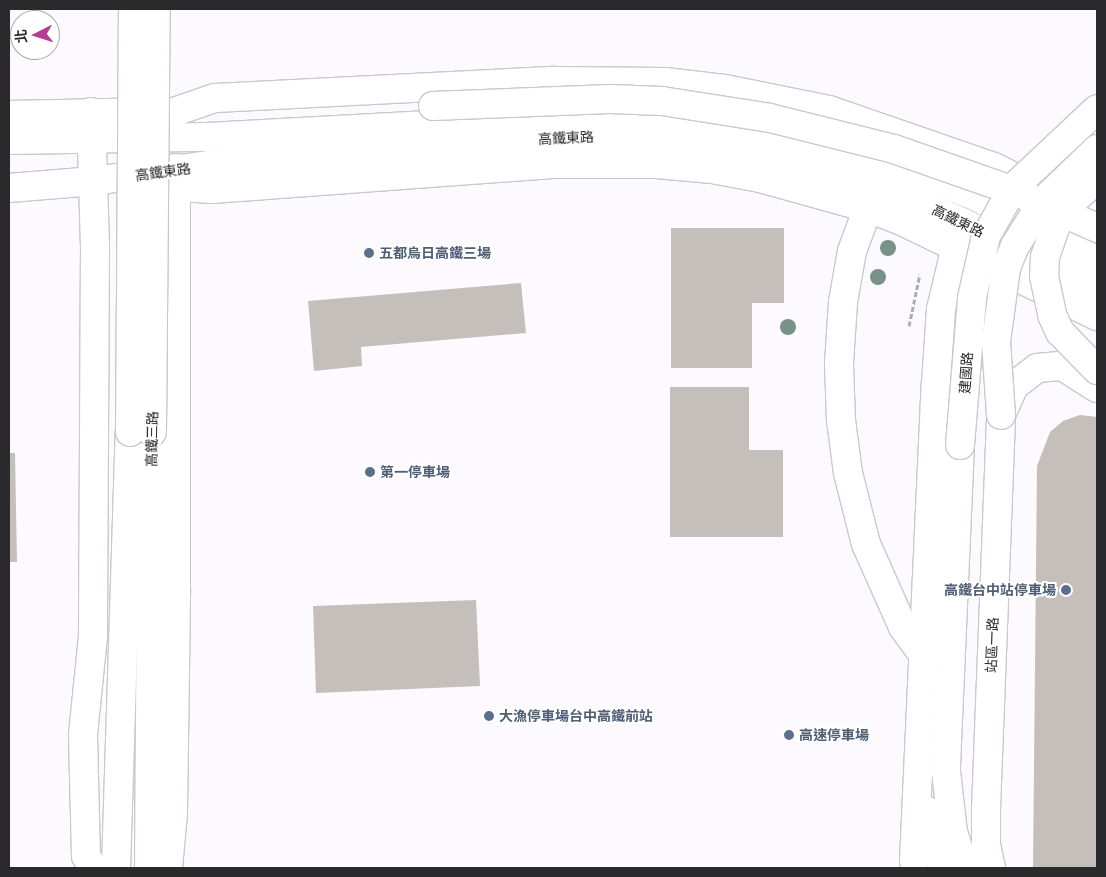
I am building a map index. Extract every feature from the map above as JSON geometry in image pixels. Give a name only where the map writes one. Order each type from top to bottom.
[{"type":"street","name":"高鐵三路","points":[[133,9],[149,868]]},
{"type":"street","name":"高鐵三路","points":[[116,868],[141,432],[156,9]]},
{"type":"street","points":[[174,125],[214,98],[555,82],[665,82],[725,89],[829,110],[994,168],[1097,219]]},
{"type":"street","points":[[9,115],[92,112],[174,125],[216,118],[433,106],[610,99],[662,102],[770,118],[894,150],[1014,191],[1097,228]]},
{"type":"street","name":"建國路","points":[[933,771],[950,683],[960,445],[972,298],[986,236],[1013,188],[1097,109]]},
{"type":"street","points":[[92,112],[94,181],[93,636],[83,735],[86,856],[93,868]]},
{"type":"street","name":"高鐵東路","points":[[9,140],[92,139],[174,125],[557,118],[660,119],[718,124],[821,143],[884,162],[975,196],[1097,261]]},
{"type":"street","name":"高鐵三路","points":[[168,868],[173,814],[177,179],[174,125]]},
{"type":"street","name":"高鐵東路","points":[[177,179],[555,138],[659,138],[716,144],[815,166],[910,198],[958,234]]},
{"type":"street","name":"站區一路","points":[[986,860],[1001,415],[996,342],[1006,268],[1015,246],[1043,201],[1097,150]]},
{"type":"street","points":[[9,188],[94,181],[177,179],[212,190],[556,164],[657,164],[760,178],[958,234],[1096,310]]},
{"type":"street","points":[[912,864],[929,830],[933,771],[923,654],[942,309],[958,234],[975,196],[994,168]]},
{"type":"street","points":[[1097,178],[1070,203],[1058,219],[1045,257],[1044,276],[1052,315],[1060,332],[1097,370]]},
{"type":"street","points":[[868,208],[852,251],[843,302],[839,364],[841,420],[848,473],[866,544],[903,627],[923,654]]},
{"type":"street","points":[[1001,415],[1014,386],[1036,368],[1062,366],[1097,388]]},
{"type":"street","points":[[912,864],[933,771]]},
{"type":"street","points":[[933,771],[965,868]]},
{"type":"street","points":[[929,830],[943,868]]},
{"type":"building","points":[[671,228],[784,228],[784,303],[752,303],[752,368],[671,368]]},
{"type":"building","points":[[521,283],[526,333],[361,347],[362,366],[314,371],[308,301]]},
{"type":"building","points":[[670,387],[749,387],[749,450],[783,450],[783,537],[670,537]]},
{"type":"building","name":"高鐵台中站停車場","points":[[1080,415],[1097,417],[1097,868],[1033,868],[1037,466],[1050,432],[1063,421]]},
{"type":"building","points":[[9,453],[15,453],[17,562],[9,562]]},
{"type":"building","points":[[476,600],[480,686],[316,693],[313,606]]},
{"type":"place","name":"五都烏日高鐵三場","points":[[369,253]]},
{"type":"place","name":"第一停車場","points":[[370,472]]},
{"type":"place","name":"高鐵台中站停車場","points":[[1066,590]]},
{"type":"place","name":"大漁停車場台中高鐵前站","points":[[489,716]]},
{"type":"place","name":"高速停車場","points":[[789,735]]}]
